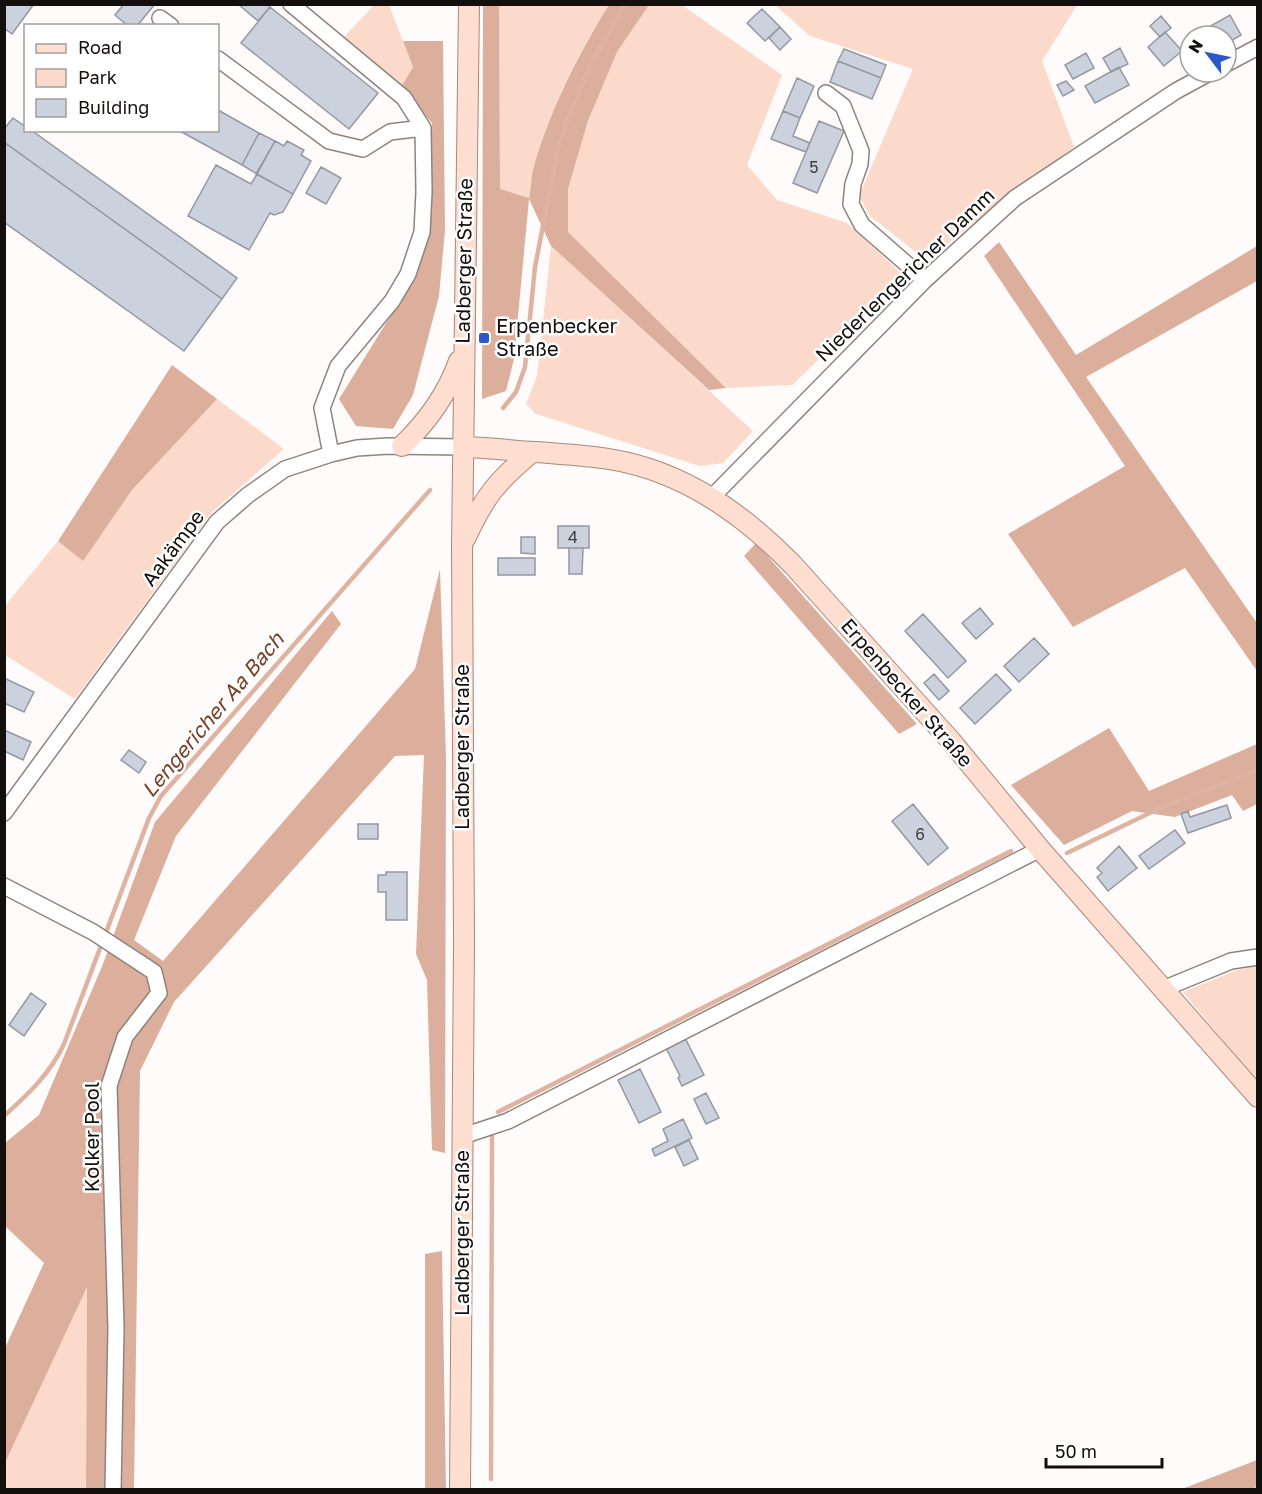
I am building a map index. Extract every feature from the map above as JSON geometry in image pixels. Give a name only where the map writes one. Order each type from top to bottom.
[{"type":"main road","name":"Ladberger Straße","points":[[460,1490],[464,942],[463,350],[469,4]]},
{"type":"main road","points":[[402,446],[419,430],[435,409],[450,385],[463,350]]},
{"type":"main road","name":"Erpenbecker Straße","points":[[463,447],[611,459],[647,468],[682,481],[712,497],[740,516],[768,539],[793,565],[951,741],[1040,849],[1257,1097]]},
{"type":"main road","points":[[462,546],[486,497],[504,475],[532,452]]},
{"type":"street","points":[[291,4],[404,98],[423,128],[422,232],[408,274],[392,301],[338,366],[322,408],[331,454]]},
{"type":"street","points":[[1238,57],[1257,47]]},
{"type":"street","points":[[219,60],[329,141],[363,150],[390,132],[423,128]]},
{"type":"street","name":"Niederlengericher Damm","points":[[712,497],[925,280],[1015,198],[1189,84]]},
{"type":"street","points":[[826,93],[843,106],[861,151],[851,204],[862,225],[925,280]]},
{"type":"street","name":"Aakämpe","points":[[4,813],[216,522],[248,495],[285,469],[357,448],[463,447]]},
{"type":"street","points":[[463,1136],[508,1121],[1040,849]]},
{"type":"street","name":"Kolker Pool","points":[[4,886],[114,944],[154,972],[159,993],[125,1037],[109,1086],[116,1328],[113,1490]]},
{"type":"street","points":[[1164,989],[1231,961],[1257,957]]},
{"type":"green space","points":[[374,5],[389,5],[413,67],[401,87],[343,38]]},
{"type":"green space","points":[[499,5],[609,5],[582,50],[559,97],[541,147],[529,198],[500,190]]},
{"type":"green space","points":[[649,5],[682,5],[782,75],[747,165],[777,200],[847,223],[905,277],[792,385],[726,388],[568,233],[568,189],[588,121],[617,52]]},
{"type":"green space","points":[[775,5],[1077,5],[1042,61],[1074,147],[926,260],[870,216],[859,196],[913,69],[810,36]]},
{"type":"green space","points":[[551,246],[753,431],[723,463],[700,466],[536,414],[526,404],[537,376]]},
{"type":"green space","points":[[217,399],[284,449],[212,512],[75,699],[5,655],[4,607],[58,541],[83,560],[132,490]]},
{"type":"green space","points":[[1258,966],[1257,1081],[1183,992],[1237,970]]},
{"type":"green space","points":[[87,1285],[86,1489],[5,1490],[5,1463]]},
{"type":"shaded area","points":[[483,5],[499,5],[500,189],[529,198],[533,170],[547,127],[575,64],[609,5],[649,5],[617,52],[588,121],[568,189],[568,232],[726,388],[709,390],[551,246],[529,199],[514,359],[506,391],[482,399]]},
{"type":"shaded area","points":[[403,41],[443,41],[445,230],[439,296],[413,395],[393,429],[356,426],[339,399],[396,307],[426,233],[432,189],[432,123],[401,87],[413,67]]},
{"type":"shaded area","points":[[999,242],[1076,355],[1257,246],[1257,281],[1086,377],[1257,623],[1257,671],[1185,568],[1073,627],[1008,534],[1125,466],[984,256]]},
{"type":"shaded area","points":[[172,365],[217,399],[132,490],[83,561],[58,541]]},
{"type":"shaded area","points":[[756,543],[917,724],[899,734],[744,556]]},
{"type":"shaded area","points":[[440,569],[446,758],[445,1153],[432,1150],[427,980],[416,954],[424,755],[395,756],[174,1002],[140,1071],[134,1489],[86,1489],[87,1287],[5,1463],[5,1348],[44,1263],[5,1226],[5,1143],[39,1115],[103,964],[155,822],[332,611],[341,624],[176,836],[134,940],[163,961],[415,669]]},
{"type":"shaded area","points":[[1109,728],[1149,791],[1257,744],[1257,804],[1243,811],[1232,795],[1175,817],[1132,811],[1064,845],[1011,785]]},
{"type":"shaded area","points":[[442,1251],[446,1489],[425,1489],[425,1254]]},
{"type":"shaded area","points":[[1257,1460],[1257,1487],[1251,1489],[1182,1489]]},
{"type":"building","points":[[4,4],[34,4],[12,34],[4,28]]},
{"type":"building","points":[[124,4],[155,4],[139,24],[126,24],[115,15]]},
{"type":"building","points":[[238,4],[267,4],[270,7],[258,21]]},
{"type":"building","points":[[270,7],[378,93],[349,129],[241,43]]},
{"type":"building","points":[[762,9],[780,27],[765,41],[747,23]]},
{"type":"building","points":[[1230,15],[1235,24],[1214,24]]},
{"type":"building","points":[[1161,16],[1171,28],[1160,37],[1150,26]]},
{"type":"building","points":[[780,27],[791,39],[780,50],[769,38]]},
{"type":"building","points":[[1165,32],[1178,47],[1178,54],[1164,66],[1148,47]]},
{"type":"building","points":[[1120,48],[1128,64],[1111,72],[1103,58]]},
{"type":"building","points":[[844,49],[886,65],[881,78],[838,61]]},
{"type":"building","points":[[1086,53],[1094,68],[1073,79],[1065,65]]},
{"type":"building","points":[[838,61],[881,78],[872,99],[830,82]]},
{"type":"building","points":[[1119,67],[1129,85],[1095,103],[1085,86]]},
{"type":"building","points":[[797,78],[814,86],[800,118],[783,111]]},
{"type":"building","points":[[1066,81],[1074,90],[1063,96],[1057,85]]},
{"type":"building","points":[[219,111],[259,133],[242,165],[182,132],[219,132]]},
{"type":"building","points":[[783,111],[800,118],[793,136],[810,143],[806,152],[771,139]]},
{"type":"building","points":[[13,118],[24,126],[24,132],[34,132],[237,278],[222,299],[4,142],[4,129]]},
{"type":"building","points":[[819,121],[844,131],[817,193],[793,183]]},
{"type":"building","points":[[259,133],[275,141],[257,174],[242,165]]},
{"type":"building","points":[[275,141],[284,146],[287,141],[304,150],[301,155],[311,161],[293,194],[256,174]]},
{"type":"building","points":[[4,142],[222,299],[184,351],[4,222]]},
{"type":"building","points":[[216,165],[251,184],[257,174],[293,194],[283,212],[274,215],[270,213],[249,250],[188,216]]},
{"type":"building","points":[[321,167],[341,178],[326,204],[306,193]]},
{"type":"building","points":[[558,526],[589,526],[589,548],[558,548]]},
{"type":"building","points":[[521,537],[535,537],[535,554],[521,553]]},
{"type":"building","points":[[569,548],[583,548],[582,574],[569,574]]},
{"type":"building","points":[[498,558],[535,558],[535,575],[498,575]]},
{"type":"building","points":[[980,608],[993,624],[976,639],[962,623]]},
{"type":"building","points":[[923,614],[966,661],[948,678],[905,631]]},
{"type":"building","points":[[1034,638],[1049,654],[1019,682],[1004,666]]},
{"type":"building","points":[[934,674],[949,691],[939,700],[924,683]]},
{"type":"building","points":[[996,674],[1011,690],[975,724],[960,708]]},
{"type":"building","points":[[4,678],[34,692],[24,712],[4,703]]},
{"type":"building","points":[[4,730],[31,742],[23,760],[4,751]]},
{"type":"building","points":[[129,750],[146,762],[139,773],[121,760]]},
{"type":"building","points":[[913,804],[948,848],[928,865],[892,821]]},
{"type":"building","points":[[1227,805],[1231,818],[1188,833],[1181,814],[1188,811],[1190,817]]},
{"type":"building","points":[[358,824],[378,824],[378,839],[358,839]]},
{"type":"building","points":[[1175,830],[1185,843],[1149,869],[1139,856]]},
{"type":"building","points":[[1119,846],[1137,868],[1108,891],[1097,877],[1102,873],[1097,868]]},
{"type":"building","points":[[386,872],[407,872],[407,920],[386,920],[386,892],[378,892],[378,875],[386,875]]},
{"type":"building","points":[[31,993],[46,1004],[24,1036],[9,1025]]},
{"type":"building","points":[[685,1038],[704,1075],[682,1086],[678,1078],[680,1076],[666,1048]]},
{"type":"building","points":[[640,1069],[661,1112],[639,1123],[618,1080]]},
{"type":"building","points":[[706,1093],[719,1118],[706,1124],[694,1099]]},
{"type":"building","points":[[683,1119],[692,1138],[655,1156],[652,1149],[668,1141],[663,1129]]},
{"type":"building","points":[[689,1140],[698,1159],[684,1166],[675,1147]]},
{"type":"waterway","name":"Lengericher Aa Bach","points":[[503,408],[516,392],[525,367],[535,267],[558,148],[590,66],[625,4]]},
{"type":"waterway","name":"Lengericher Aa Bach","points":[[4,1116],[45,1074],[64,1044],[149,818],[161,796],[430,490]]},
{"type":"waterway","points":[[1067,853],[1160,808],[1258,770]]},
{"type":"waterway","points":[[498,1112],[1011,851]]},
{"type":"waterway","points":[[491,1479],[492,1136]]},
{"type":"place","name":"Erpenbecker Straße","points":[[484,338]]}]
